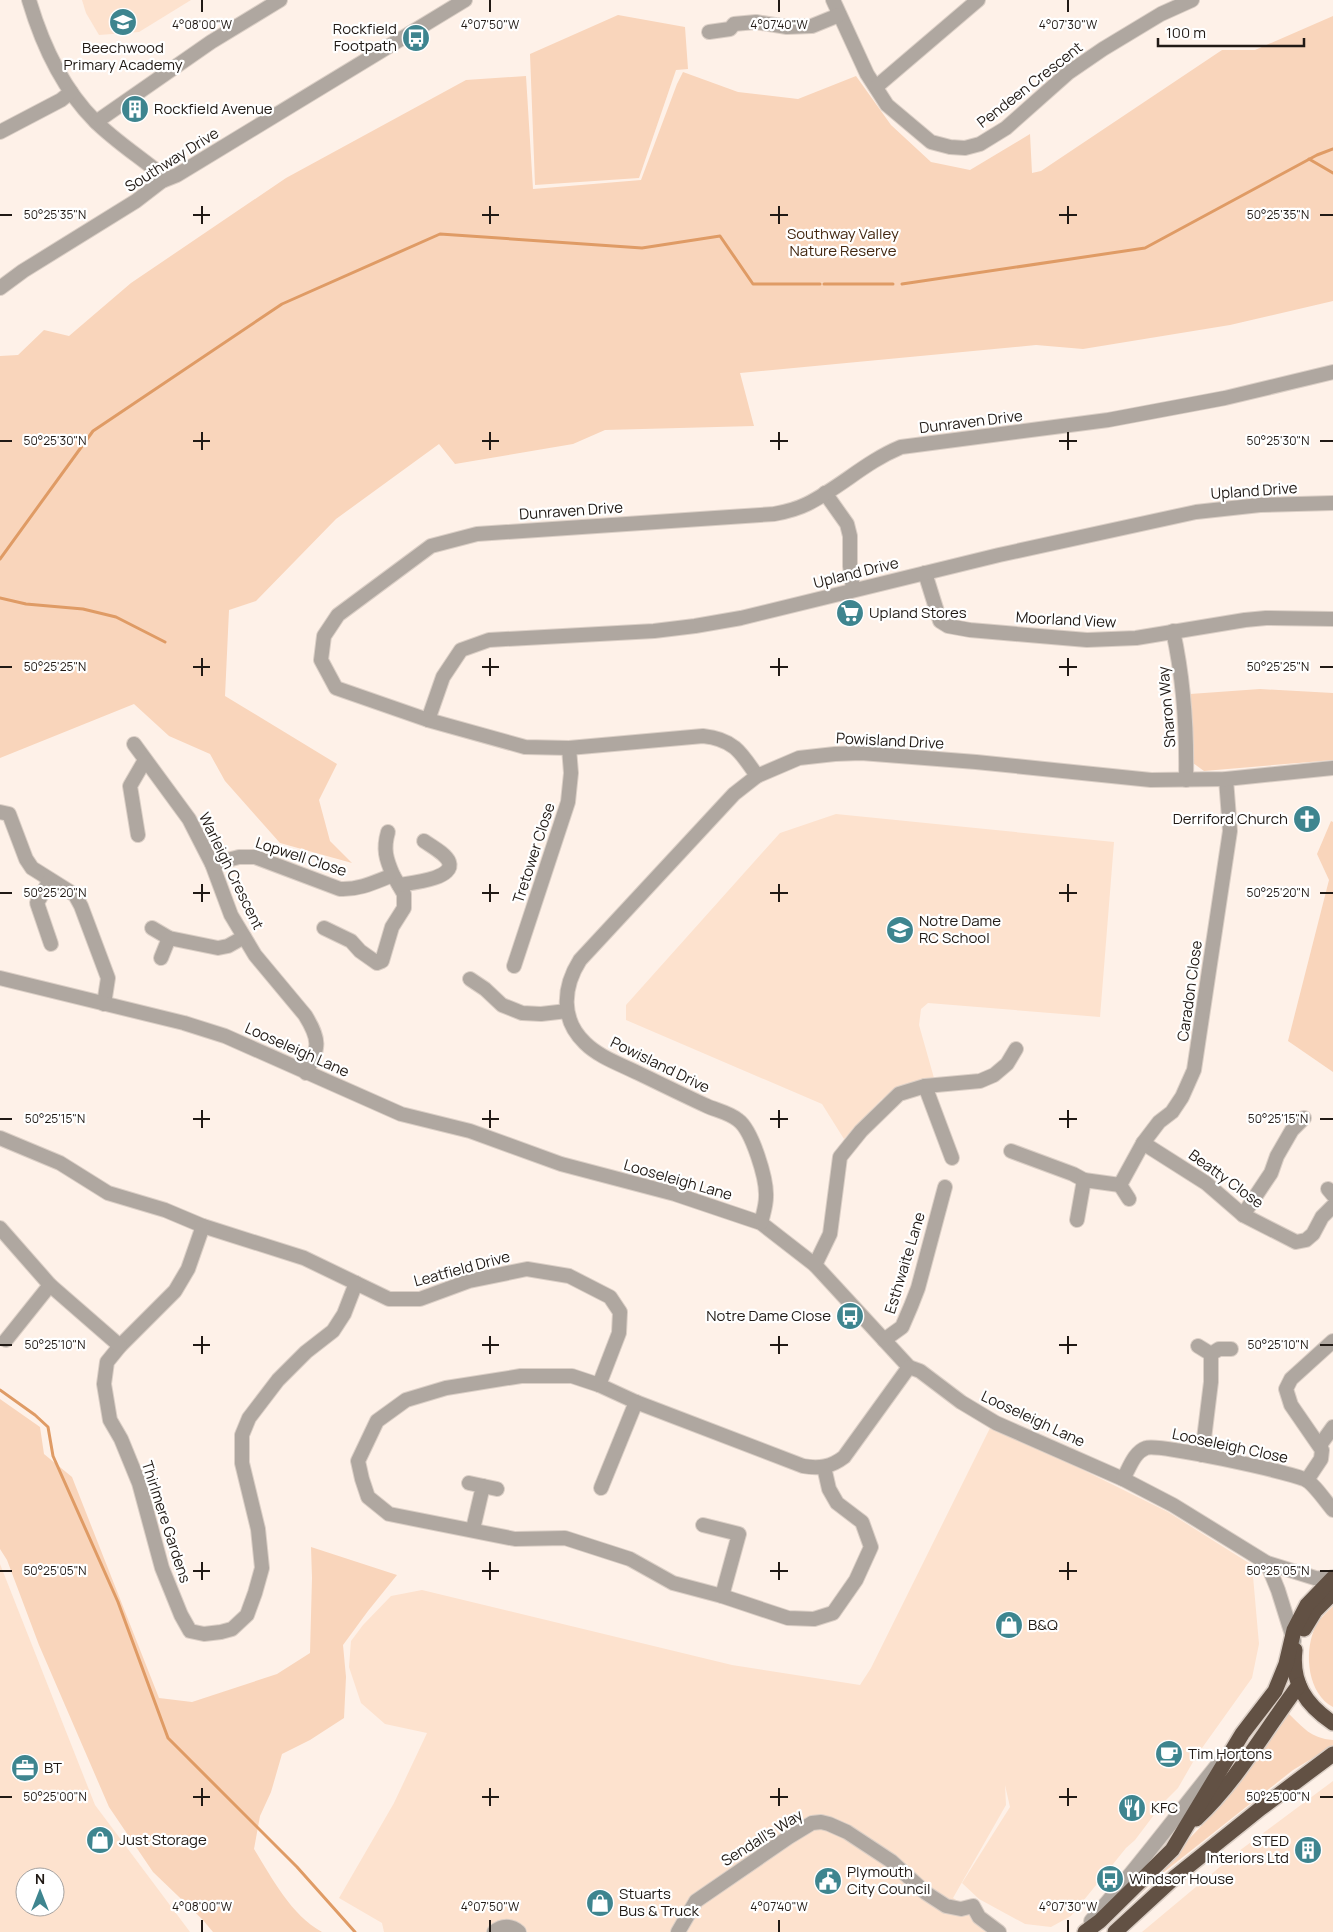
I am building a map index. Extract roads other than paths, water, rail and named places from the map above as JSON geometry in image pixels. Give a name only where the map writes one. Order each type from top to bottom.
[{"type":"highway","points":[[1333,1582],[1307,1605],[1294,1630],[1295,1664],[1299,1685],[1309,1703],[1317,1712],[1333,1723]]},
{"type":"highway","points":[[1085,1932],[1100,1921],[1172,1850],[1242,1734],[1275,1691],[1294,1642]]},
{"type":"highway","points":[[1186,1828],[1213,1803],[1299,1685]]},
{"type":"highway","points":[[1117,1929],[1175,1877],[1261,1808],[1333,1754]]},
{"type":"street","points":[[29,0],[48,53],[72,92],[96,122],[158,172],[162,181]]},
{"type":"street","points":[[96,122],[211,42],[280,0]]},
{"type":"street","name":"Southway Drive","points":[[0,288],[23,271],[136,201],[162,181],[177,175],[466,0]]},
{"type":"street","name":"Pendeen Crescent","points":[[833,0],[867,74],[887,105],[931,142],[950,147],[965,148],[980,144],[1006,128],[1068,73],[1103,50],[1161,14],[1192,0]]},
{"type":"street","points":[[876,87],[978,0]]},
{"type":"street","points":[[709,32],[730,29],[734,24],[756,22],[787,27],[812,26],[839,14]]},
{"type":"street","points":[[0,132],[61,100],[72,92]]},
{"type":"street","name":"Dunraven Drive","points":[[757,776],[745,757],[732,745],[718,738],[703,736],[569,748],[525,747],[428,720],[336,688],[321,660],[324,636],[338,615],[432,546],[477,534],[774,514],[790,511],[807,504],[825,493],[881,455],[901,448],[1108,420],[1225,398],[1333,372]]},
{"type":"street","points":[[825,493],[847,524],[850,536],[850,566],[853,589]]},
{"type":"street","name":"Upland Drive","points":[[428,720],[443,677],[461,650],[489,640],[654,631],[695,626],[802,604],[853,589],[999,554],[1196,512],[1260,504],[1333,503]]},
{"type":"street","name":"Moorland View","points":[[925,573],[940,621],[948,626],[970,630],[1087,640],[1136,638],[1259,619],[1333,619]]},
{"type":"street","name":"Sharon Way","points":[[1174,631],[1184,694],[1187,737],[1186,780]]},
{"type":"street","name":"Warleigh Crescent","points":[[134,744],[189,819],[212,864],[231,915],[244,938],[272,977],[305,1015],[316,1036],[316,1054],[306,1073]]},
{"type":"street","name":"Tretower Close","points":[[514,966],[568,802],[571,773],[569,748]]},
{"type":"street","name":"Powisland Drive","points":[[761,1222],[765,1207],[766,1184],[751,1138],[738,1120],[600,1054],[586,1044],[577,1034],[567,1010],[566,994],[568,983],[580,960],[734,794],[757,776],[799,758],[835,754],[861,753],[976,762],[1151,780],[1226,778],[1333,768]]},
{"type":"street","points":[[138,835],[130,786],[145,760]]},
{"type":"street","name":"Caradon Close","points":[[1120,1185],[1143,1143],[1159,1122],[1172,1112],[1182,1097],[1194,1070],[1230,831],[1226,778]]},
{"type":"street","points":[[0,812],[9,814],[26,859],[32,868],[75,895],[81,906],[108,978],[104,1004]]},
{"type":"street","points":[[324,928],[344,937],[377,962],[382,961],[394,946],[392,927],[404,908],[404,894],[386,860],[384,851],[388,832]]},
{"type":"street","name":"Lopwell Close","points":[[212,864],[240,857],[255,858],[340,889],[351,889],[396,880],[431,879],[446,873],[449,868],[446,858],[424,841]]},
{"type":"street","points":[[50,880],[37,903],[51,944]]},
{"type":"street","points":[[152,928],[169,938],[218,948],[228,946],[244,938]]},
{"type":"street","points":[[160,958],[169,938]]},
{"type":"street","name":"Looseleigh Lane","points":[[0,978],[184,1023],[225,1036],[401,1114],[470,1131],[561,1164],[675,1194],[761,1222],[815,1266],[909,1367],[920,1371],[962,1402],[996,1423],[1124,1479],[1173,1505],[1267,1563],[1333,1582]]},
{"type":"street","points":[[470,980],[485,989],[502,1005],[522,1013],[541,1014],[567,1010]]},
{"type":"street","points":[[815,1266],[830,1234],[840,1158],[861,1131],[899,1094],[925,1086],[980,1081],[994,1075],[1007,1064],[1018,1047]]},
{"type":"street","points":[[925,1086],[952,1158]]},
{"type":"street","points":[[1243,1215],[1271,1173],[1277,1156],[1292,1130],[1304,1118]]},
{"type":"street","name":"Leatfield Drive","points":[[0,1138],[60,1163],[108,1193],[165,1210],[203,1226],[304,1258],[389,1298],[420,1298],[469,1282],[527,1269],[570,1276],[610,1297],[620,1312],[620,1333],[599,1385]]},
{"type":"street","name":"Beatty Close","points":[[1143,1143],[1206,1183],[1243,1215],[1296,1242],[1306,1240],[1313,1234],[1322,1217],[1333,1206]]},
{"type":"street","points":[[1010,1151],[1073,1174],[1084,1180],[1120,1185],[1129,1199]]},
{"type":"street","points":[[1076,1220],[1084,1180]]},
{"type":"street","name":"Esthwaite Lane","points":[[884,1340],[902,1328],[911,1306],[918,1288],[945,1187]]},
{"type":"street","name":"Thirlmere Gardens","points":[[203,1226],[188,1269],[175,1291],[120,1346],[107,1362],[104,1384],[110,1420],[121,1439],[139,1483],[162,1568],[181,1615],[190,1631],[204,1634],[232,1629],[247,1615],[262,1568],[258,1529],[242,1463],[242,1435],[249,1418],[278,1380],[306,1352],[333,1331],[344,1314],[356,1283]]},
{"type":"street","points":[[0,1228],[50,1285],[120,1346]]},
{"type":"street","points":[[6,1340],[50,1285]]},
{"type":"street","points":[[1333,1341],[1291,1379],[1286,1389],[1291,1405],[1322,1450],[1321,1459],[1306,1480],[1333,1510]]},
{"type":"street","points":[[1198,1346],[1211,1354]]},
{"type":"street","points":[[1211,1354],[1219,1349],[1231,1349]]},
{"type":"street","points":[[1202,1455],[1211,1382],[1211,1354]]},
{"type":"street","points":[[824,1467],[829,1489],[837,1503],[862,1522],[871,1547],[856,1580],[832,1613],[814,1619],[788,1618],[722,1596],[673,1583],[630,1559],[565,1538],[515,1539],[473,1529],[389,1514],[368,1497],[358,1461],[377,1421],[406,1400],[446,1388],[521,1376],[572,1376],[803,1466],[813,1468],[824,1467],[833,1465],[844,1457],[909,1367]]},
{"type":"street","points":[[601,1488],[615,1473],[636,1402]]},
{"type":"street","points":[[1320,1445],[1333,1427]]},
{"type":"street","name":"Looseleigh Close","points":[[1124,1479],[1138,1454],[1148,1447],[1202,1455],[1306,1480]]},
{"type":"street","points":[[469,1482],[497,1489]]},
{"type":"street","points":[[473,1529],[483,1486]]},
{"type":"street","points":[[703,1526],[739,1534],[722,1596]]},
{"type":"street","points":[[1267,1563],[1278,1590],[1294,1642]]},
{"type":"street","points":[[1085,1932],[1086,1927],[1129,1878],[1158,1838],[1242,1734]]},
{"type":"street","name":"Sendall's Way","points":[[678,1932],[696,1900],[789,1837],[812,1823],[821,1822],[847,1832],[891,1861],[926,1893],[946,1906],[961,1909],[973,1906],[979,1917],[999,1932]]},
{"type":"street","points":[[1158,1838],[1186,1828]]},
{"type":"street","points":[[494,1932],[509,1926],[519,1932]]},
{"type":"waterway","points":[[902,284],[1145,248],[1317,155],[1333,149]]},
{"type":"waterway","points":[[1309,159],[1333,173]]},
{"type":"waterway","points":[[0,559],[93,431],[282,304],[440,234],[642,248],[720,236],[753,284],[820,284]]},
{"type":"waterway","points":[[824,284],[893,284]]},
{"type":"waterway","points":[[0,598],[26,604],[83,609],[116,617],[165,642]]},
{"type":"waterway","points":[[0,1390],[35,1415],[48,1427],[53,1456],[118,1602],[168,1738],[297,1867],[355,1932]]},
{"type":"place","name":"Beechwood Primary Academy","points":[[123,22]]},
{"type":"place","name":"Rockfield Footpath","points":[[416,38]]},
{"type":"place","name":"Rockfield Avenue","points":[[135,109]]},
{"type":"place","name":"Upland Stores","points":[[850,613]]},
{"type":"place","name":"Derriford Church","points":[[1307,819]]},
{"type":"place","name":"Notre Dame RC School","points":[[900,930]]},
{"type":"place","name":"Notre Dame Close","points":[[850,1316]]},
{"type":"place","name":"B&Q","points":[[1009,1625]]},
{"type":"place","name":"Tim Hortons","points":[[1169,1754]]},
{"type":"place","name":"BT","points":[[25,1768]]},
{"type":"place","name":"KFC","points":[[1132,1808]]},
{"type":"place","name":"Just Storage","points":[[100,1840]]},
{"type":"place","name":"STED Interiors Ltd","points":[[1308,1850]]},
{"type":"place","name":"Windsor House","points":[[1110,1879]]},
{"type":"place","name":"Plymouth City Council","points":[[828,1881]]},
{"type":"place","name":"Stuarts Bus & Truck","points":[[600,1903]]},
{"type":"park label","name":"Southway Valley Nature Reserve","points":[[843,242]]}]
